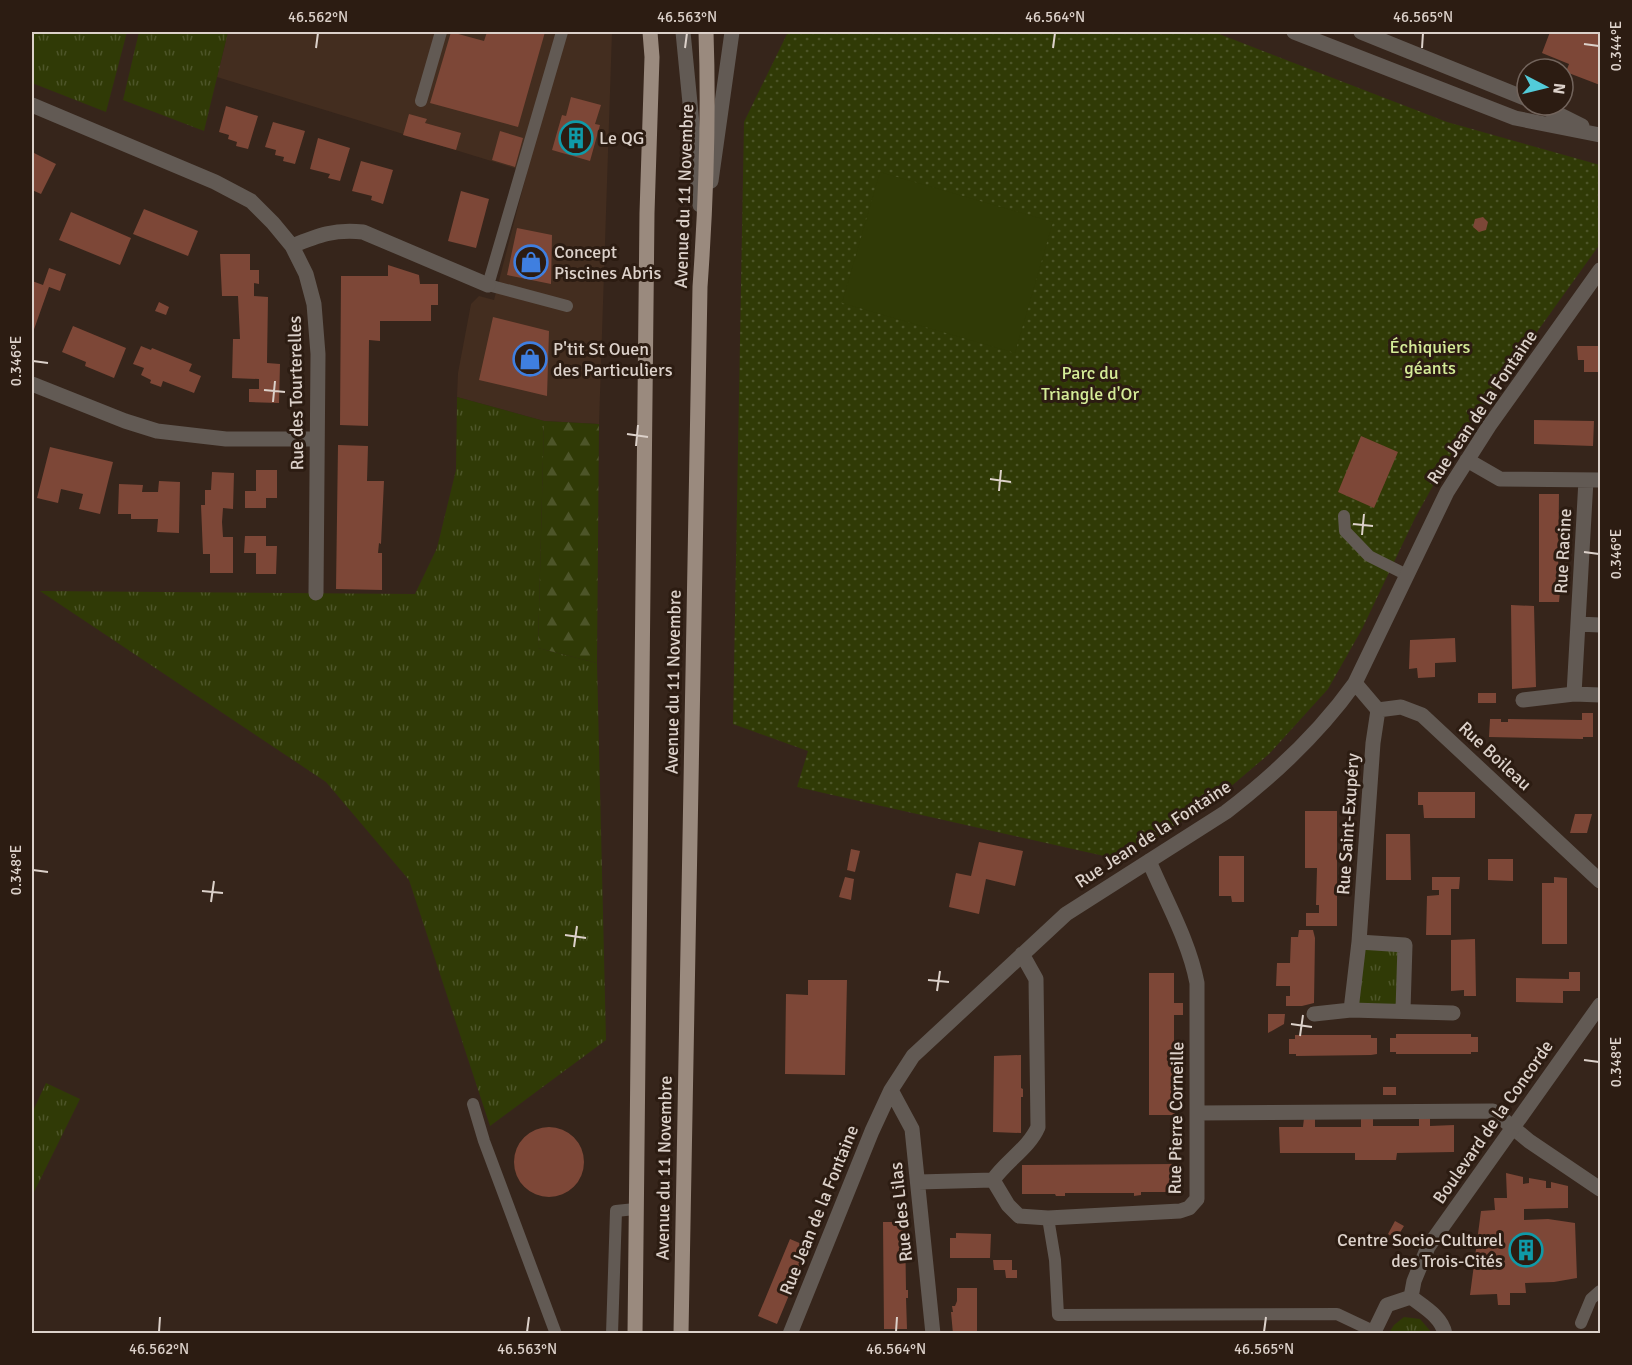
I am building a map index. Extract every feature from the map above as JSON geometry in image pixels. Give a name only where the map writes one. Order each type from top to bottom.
[{"type":"main road","name":"Avenue du 11 Novembre","points":[[635,1334],[647,213],[652,57],[650,32]]},
{"type":"main road","name":"Avenue du 11 Novembre","points":[[681,1334],[700,287],[704,238],[706,32]]},
{"type":"street","points":[[683,32],[704,238]]},
{"type":"street","points":[[704,238],[732,32]]},
{"type":"street","points":[[1294,32],[1515,118],[1600,135]]},
{"type":"street","points":[[1360,32],[1515,94]]},
{"type":"street","name":"Rue des Tourterelles","points":[[32,105],[215,182],[251,201],[292,246],[306,274],[314,304],[318,354],[316,593]]},
{"type":"street","points":[[1564,117],[1600,135]]},
{"type":"street","points":[[292,246],[343,230],[363,232],[488,285]]},
{"type":"street","name":"Rue Jean de la Fontaine","points":[[790,1334],[872,1131],[891,1090],[913,1056],[1066,915],[1226,812],[1244,798],[1280,767],[1342,702],[1355,683],[1447,492],[1489,426],[1600,270]]},
{"type":"street","points":[[32,384],[125,421],[157,431],[226,439],[317,439]]},
{"type":"street","points":[[1467,460],[1500,479],[1593,480]]},
{"type":"street","name":"Rue Racine","points":[[1574,694],[1578,624],[1593,480]]},
{"type":"street","points":[[1578,624],[1600,625]]},
{"type":"street","points":[[1355,683],[1378,710]]},
{"type":"street","points":[[1523,700],[1574,694],[1600,695]]},
{"type":"street","name":"Rue Boileau","points":[[1378,710],[1401,707],[1422,715],[1600,881]]},
{"type":"street","name":"Rue Saint-Exupéry","points":[[1351,1010],[1359,942],[1378,710]]},
{"type":"street","name":"Rue Pierre Corneille","points":[[993,1180],[1008,1205],[1019,1216],[1048,1218],[1180,1211],[1189,1208],[1197,1199],[1197,994],[1194,966],[1149,861]]},
{"type":"street","points":[[1359,942],[1405,945],[1403,1010]]},
{"type":"street","points":[[918,1182],[993,1180],[1014,1155],[1032,1140],[1038,1126],[1036,979],[1022,954]]},
{"type":"street","name":"Boulevard de la Concorde","points":[[1411,1297],[1413,1281],[1428,1246],[1600,1005]]},
{"type":"street","points":[[1314,1014],[1351,1010],[1454,1013]]},
{"type":"street","name":"Rue des Lilas","points":[[891,1090],[912,1129],[933,1334]]},
{"type":"street","points":[[1198,1113],[1493,1111],[1513,1129],[1600,1189]]},
{"type":"street","points":[[1373,1332],[1387,1305],[1411,1297],[1432,1313],[1445,1330],[1445,1334]]},
{"type":"lane","points":[[421,101],[441,32]]},
{"type":"lane","points":[[562,32],[488,285],[567,306]]},
{"type":"lane","points":[[1344,516],[1345,531],[1369,556],[1407,575]]},
{"type":"lane","points":[[473,1104],[484,1141],[556,1334]]},
{"type":"lane","points":[[612,1334],[616,1211],[635,1209]]},
{"type":"lane","points":[[1048,1218],[1055,1260],[1058,1315],[1337,1314],[1373,1332]]},
{"type":"lane","points":[[1581,1323],[1591,1299],[1600,1291]]},
{"type":"shaded area","points":[[228,32],[612,32],[599,424],[544,421],[457,397],[458,373],[471,304],[479,296],[494,300],[527,172],[217,77]]},
{"type":"green space","points":[[32,32],[127,32],[106,112],[32,83]]},
{"type":"green space","points":[[139,32],[228,32],[204,131],[123,100]]},
{"type":"green space","name":"Parc du Triangle d'Or","points":[[788,32],[1214,32],[1447,122],[1600,165],[1600,244],[1466,431],[1444,466],[1415,518],[1362,629],[1328,689],[1269,754],[1215,800],[1122,860],[797,787],[808,751],[733,724],[744,122]]},
{"type":"green space","points":[[880,172],[1053,222],[1015,353],[842,303]]},
{"type":"green space","points":[[457,397],[544,421],[538,648],[597,663],[606,1040],[490,1126],[409,880],[326,782],[40,591],[415,594],[437,548],[456,470]]},
{"type":"green space","points":[[544,421],[599,424],[597,663],[538,648]]},
{"type":"green space","points":[[1362,947],[1400,949],[1397,1006],[1358,1004]]},
{"type":"green space","points":[[46,1083],[80,1099],[32,1196],[32,1113]]},
{"type":"green space","points":[[1404,1317],[1420,1319],[1432,1333],[1389,1333],[1394,1325]]},
{"type":"building","points":[[451,32],[484,41],[487,32],[545,32],[518,127],[430,103]]},
{"type":"building","points":[[1550,32],[1600,32],[1600,85],[1575,75],[1575,57],[1552,57],[1542,53]]},
{"type":"building","name":"Le QG","points":[[571,97],[601,105],[595,124],[600,125],[590,161],[552,150],[562,115],[566,116]]},
{"type":"building","points":[[226,106],[258,116],[248,149],[236,146],[237,142],[228,139],[229,135],[219,132]]},
{"type":"building","points":[[409,114],[427,119],[425,123],[461,133],[456,150],[403,135]]},
{"type":"building","points":[[273,122],[305,131],[295,164],[283,161],[284,157],[275,155],[276,150],[265,147]]},
{"type":"building","points":[[500,131],[523,138],[515,167],[492,160]]},
{"type":"building","points":[[318,138],[350,148],[340,181],[328,178],[330,174],[310,169]]},
{"type":"building","points":[[32,152],[56,164],[41,194],[32,190]]},
{"type":"building","points":[[361,161],[393,170],[383,204],[371,200],[372,196],[352,191]]},
{"type":"building","points":[[461,191],[489,199],[476,248],[448,241]]},
{"type":"building","points":[[144,209],[198,231],[188,256],[133,234]]},
{"type":"building","points":[[71,212],[131,238],[120,265],[59,240]]},
{"type":"building","points":[[1483,217],[1488,222],[1486,230],[1479,232],[1473,227],[1475,219]]},
{"type":"building","points":[[517,228],[552,235],[551,284],[507,275]]},
{"type":"building","points":[[220,254],[250,254],[250,270],[259,270],[259,284],[254,283],[254,296],[268,297],[267,363],[280,364],[279,403],[249,402],[249,389],[259,389],[259,379],[232,378],[233,339],[240,339],[238,296],[222,296]]},
{"type":"building","points":[[388,265],[419,275],[420,284],[438,284],[438,305],[431,305],[431,321],[380,321],[380,341],[369,340],[368,426],[340,425],[341,276],[388,276]]},
{"type":"building","points":[[49,268],[66,274],[60,291],[49,287],[32,335],[32,281],[43,285]]},
{"type":"building","points":[[159,302],[169,307],[166,315],[155,311]]},
{"type":"building","points":[[493,317],[549,331],[547,396],[479,380]]},
{"type":"building","points":[[73,326],[126,348],[114,378],[85,366],[86,362],[62,352]]},
{"type":"building","points":[[141,346],[192,364],[189,371],[201,376],[194,393],[163,381],[161,387],[150,383],[151,380],[141,375],[144,368],[133,364]]},
{"type":"building","points":[[1577,346],[1600,346],[1600,372],[1584,372],[1584,360],[1578,360]]},
{"type":"building","points":[[1534,420],[1594,421],[1593,446],[1534,444]]},
{"type":"building","points":[[1361,436],[1398,452],[1374,508],[1338,492]]},
{"type":"building","points":[[338,445],[368,446],[367,481],[384,481],[381,544],[379,543],[378,553],[382,553],[382,590],[336,589]]},
{"type":"building","points":[[50,447],[113,462],[100,514],[79,509],[83,494],[61,489],[58,503],[37,498]]},
{"type":"building","points":[[256,470],[277,470],[277,498],[266,498],[266,508],[245,508],[245,491],[256,491]]},
{"type":"building","points":[[212,472],[234,473],[233,509],[223,508],[222,522],[223,537],[233,537],[233,573],[210,573],[210,554],[203,554],[201,505],[205,505],[205,490],[211,490]]},
{"type":"building","points":[[159,481],[180,482],[179,533],[157,532],[158,519],[131,519],[131,514],[118,514],[119,484],[143,485],[142,492],[158,492]]},
{"type":"building","points":[[1539,494],[1559,494],[1558,585],[1555,585],[1555,593],[1560,592],[1559,602],[1539,602]]},
{"type":"building","points":[[245,536],[266,536],[266,546],[277,546],[276,574],[256,574],[256,553],[244,553]]},
{"type":"building","points":[[1511,605],[1534,606],[1536,687],[1512,689]]},
{"type":"building","points":[[1455,638],[1456,662],[1435,663],[1435,677],[1418,678],[1417,668],[1409,669],[1410,640]]},
{"type":"building","points":[[1478,693],[1496,693],[1496,703],[1478,703]]},
{"type":"building","points":[[1582,713],[1593,713],[1593,737],[1583,737],[1583,739],[1489,737],[1490,719],[1501,719],[1501,722],[1508,722],[1508,719],[1582,720]]},
{"type":"building","points":[[1418,792],[1475,792],[1475,818],[1424,818],[1423,805],[1418,805]]},
{"type":"building","points":[[1305,811],[1337,811],[1337,926],[1306,926],[1306,913],[1319,913],[1319,905],[1316,905],[1317,868],[1305,868]]},
{"type":"building","points":[[1575,814],[1592,814],[1587,833],[1570,833]]},
{"type":"building","points":[[1386,834],[1410,834],[1411,880],[1386,880]]},
{"type":"building","points":[[979,842],[1023,851],[1015,886],[986,879],[979,914],[949,907],[956,873],[971,876]]},
{"type":"building","points":[[851,849],[860,851],[855,872],[847,870]]},
{"type":"building","points":[[1219,856],[1244,856],[1244,902],[1232,902],[1231,896],[1219,896]]},
{"type":"building","points":[[1488,859],[1513,859],[1513,881],[1488,880]]},
{"type":"building","points":[[845,877],[854,879],[851,900],[839,897]]},
{"type":"building","points":[[1432,877],[1460,877],[1459,889],[1451,889],[1451,935],[1426,935],[1427,896],[1439,895],[1439,890],[1432,890]]},
{"type":"building","points":[[1554,877],[1567,878],[1567,944],[1542,944],[1542,883],[1554,883]]},
{"type":"building","points":[[1299,930],[1313,930],[1315,938],[1314,1003],[1286,1006],[1286,996],[1290,996],[1290,986],[1276,986],[1277,963],[1290,963],[1291,937],[1298,937]]},
{"type":"building","points":[[1475,939],[1476,996],[1464,996],[1464,990],[1451,991],[1451,940]]},
{"type":"building","points":[[1569,972],[1580,972],[1580,991],[1563,991],[1563,1003],[1516,1002],[1516,978],[1569,979]]},
{"type":"building","points":[[1149,973],[1174,973],[1174,1003],[1183,1003],[1183,1015],[1174,1015],[1174,1074],[1184,1074],[1184,1085],[1175,1085],[1175,1115],[1149,1115]]},
{"type":"building","points":[[808,980],[847,980],[845,1075],[785,1074],[786,994],[808,995]]},
{"type":"building","points":[[1268,1014],[1285,1014],[1284,1024],[1268,1033]]},
{"type":"building","points":[[1396,1034],[1471,1034],[1471,1037],[1478,1037],[1478,1052],[1471,1052],[1471,1054],[1396,1054],[1396,1052],[1390,1052],[1390,1038],[1396,1038]]},
{"type":"building","points":[[1295,1035],[1371,1035],[1371,1038],[1377,1038],[1377,1054],[1296,1056],[1296,1054],[1289,1054],[1289,1039],[1295,1039]]},
{"type":"building","points":[[1021,1055],[1023,1097],[1021,1097],[1021,1133],[993,1132],[994,1056]]},
{"type":"building","points":[[1598,1063],[1600,1063],[1600,1112],[1598,1112]]},
{"type":"building","points":[[1383,1087],[1396,1087],[1396,1095],[1383,1095]]},
{"type":"building","points":[[1430,1116],[1430,1126],[1454,1125],[1454,1152],[1397,1153],[1396,1160],[1355,1160],[1355,1153],[1280,1153],[1279,1127],[1303,1127],[1304,1118],[1315,1118],[1315,1127],[1361,1127],[1361,1117],[1373,1117],[1373,1126],[1419,1126],[1419,1117]]},
{"type":"building","points":[[556,1127],[569,1133],[578,1142],[582,1148],[584,1162],[582,1176],[574,1187],[563,1195],[542,1197],[524,1187],[516,1176],[514,1155],[524,1137],[535,1129]]},
{"type":"building","points":[[1176,1164],[1175,1192],[1141,1192],[1141,1195],[1134,1196],[1134,1193],[1065,1193],[1065,1196],[1022,1194],[1022,1165]]},
{"type":"building","name":"Centre Socio-Culturel des Trois-Cités","points":[[1506,1173],[1523,1177],[1523,1184],[1529,1183],[1529,1178],[1546,1181],[1546,1188],[1551,1188],[1551,1182],[1568,1186],[1568,1208],[1524,1209],[1524,1220],[1548,1219],[1575,1223],[1577,1278],[1525,1283],[1526,1293],[1510,1293],[1510,1305],[1498,1305],[1497,1294],[1470,1295],[1481,1211],[1495,1210],[1494,1198],[1507,1198]]},
{"type":"building","points":[[1395,1221],[1404,1226],[1396,1239],[1388,1234]]},
{"type":"building","points":[[883,1222],[905,1222],[907,1329],[884,1329]]},
{"type":"building","points":[[956,1233],[991,1234],[990,1258],[950,1258],[950,1238],[956,1238]]},
{"type":"building","points":[[790,1239],[809,1247],[777,1324],[758,1316]]},
{"type":"building","points":[[993,1260],[1012,1260],[1012,1270],[1017,1270],[1017,1278],[1006,1278],[1005,1270],[994,1270]]},
{"type":"building","points":[[957,1288],[977,1288],[977,1334],[953,1334],[951,1312],[953,1312],[952,1306],[955,1306],[957,1301]]},
{"type":"place","name":"Le QG","points":[[576,138]]},
{"type":"place","name":"Concept Piscines Abris","points":[[531,262]]},
{"type":"place","name":"P'tit St Ouen des Particuliers","points":[[530,359]]},
{"type":"place","name":"Centre Socio-Culturel des Trois-Cités","points":[[1526,1250]]},
{"type":"park label","name":"Échiquiers géants","points":[[1430,357]]}]
